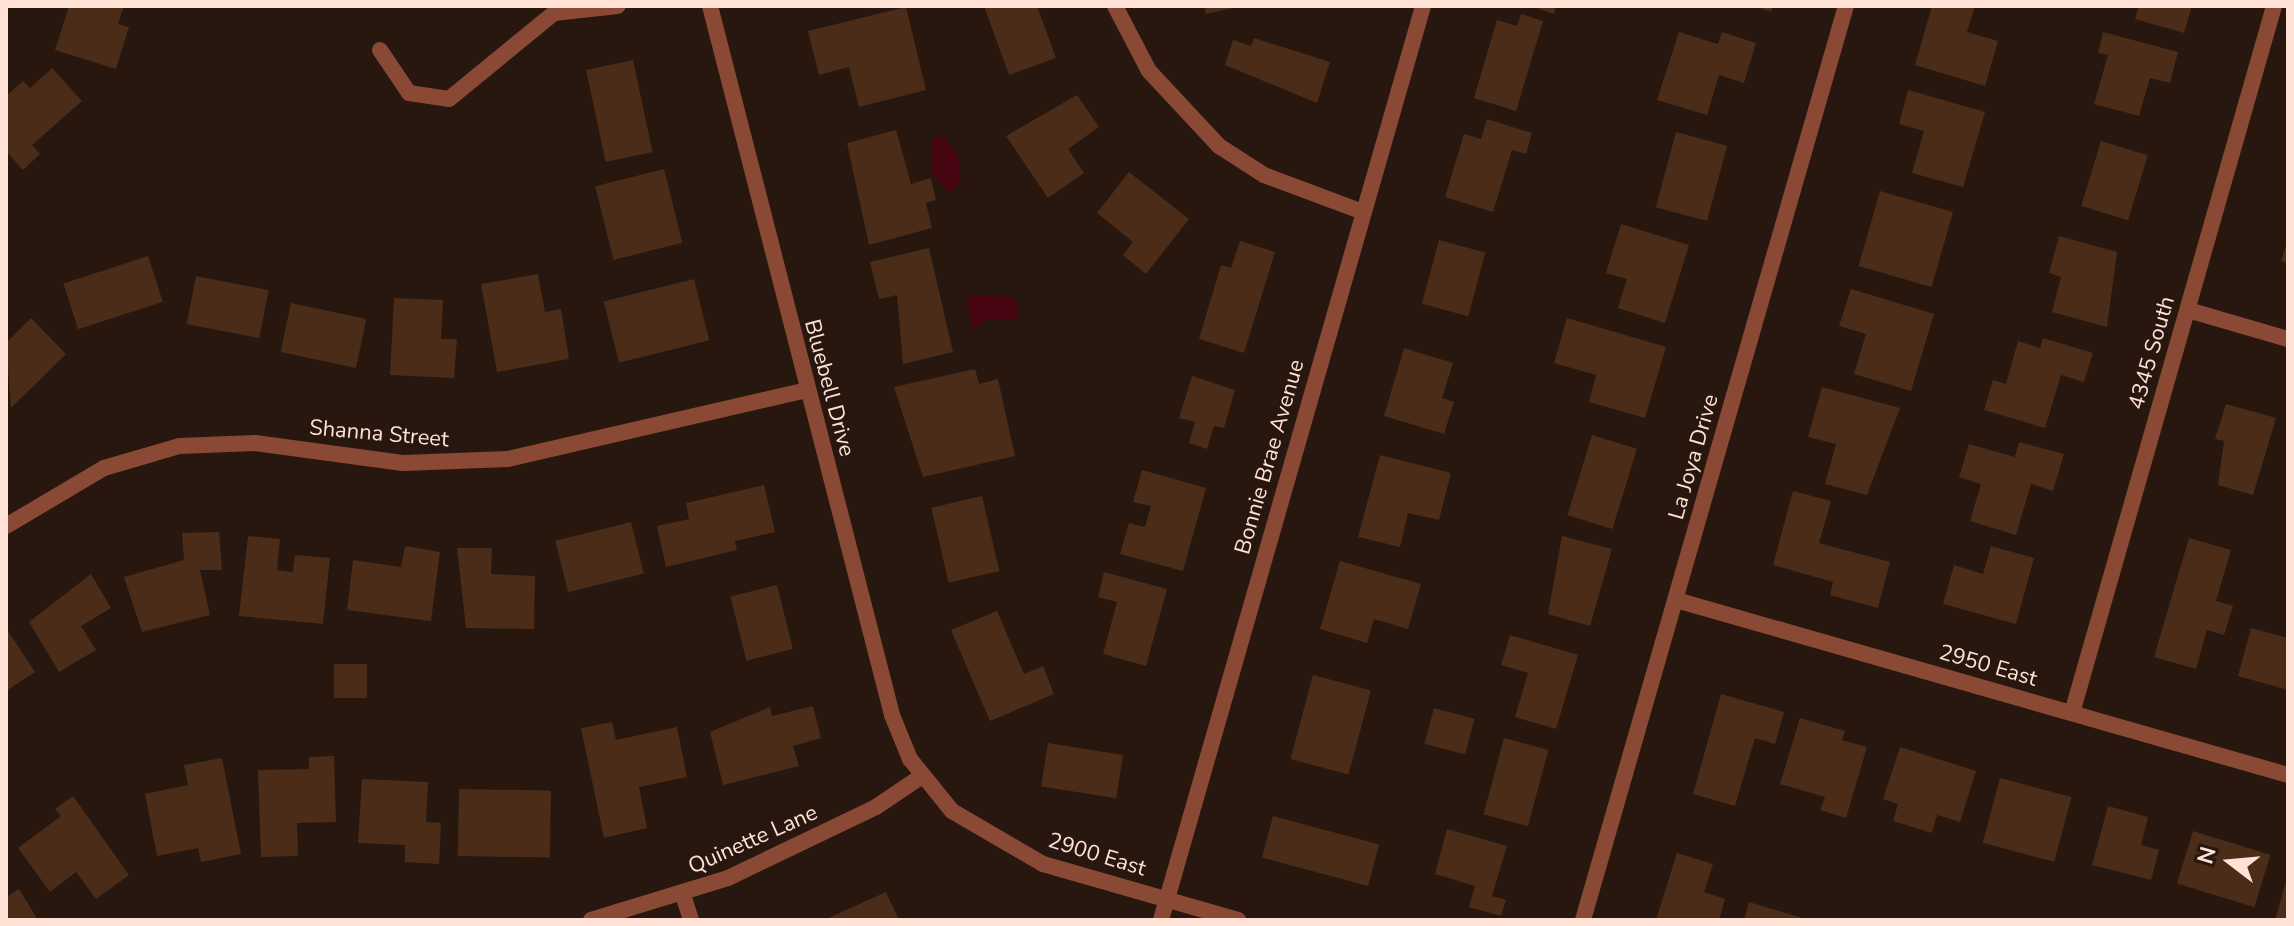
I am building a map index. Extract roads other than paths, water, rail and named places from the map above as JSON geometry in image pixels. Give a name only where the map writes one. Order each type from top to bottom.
[{"type":"street","points":[[380,50],[409,93],[449,99],[554,13],[618,6]]},
{"type":"street","name":"Bluebell Drive","points":[[710,6],[892,715],[922,776]]},
{"type":"street","points":[[1115,6],[1149,71],[1219,146],[1277,181],[1363,212]]},
{"type":"street","name":"Bonnie Brae Avenue","points":[[1161,920],[1423,6]]},
{"type":"street","name":"La Joya Drive","points":[[1583,920],[1846,6]]},
{"type":"street","name":"4345 South","points":[[2072,713],[2274,6]]},
{"type":"street","points":[[2188,310],[2288,339]]},
{"type":"street","name":"Shanna Street","points":[[6,526],[104,468],[179,446],[255,443],[403,463],[508,459],[807,390]]},
{"type":"street","name":"2950 East","points":[[1676,600],[2288,775]]},
{"type":"street","name":"2900 East","points":[[922,776],[972,827],[1043,864],[1238,920]]},
{"type":"street","name":"Quinette Lane","points":[[591,920],[683,895],[876,807],[922,776]]},
{"type":"street","points":[[683,895],[691,920]]}]
